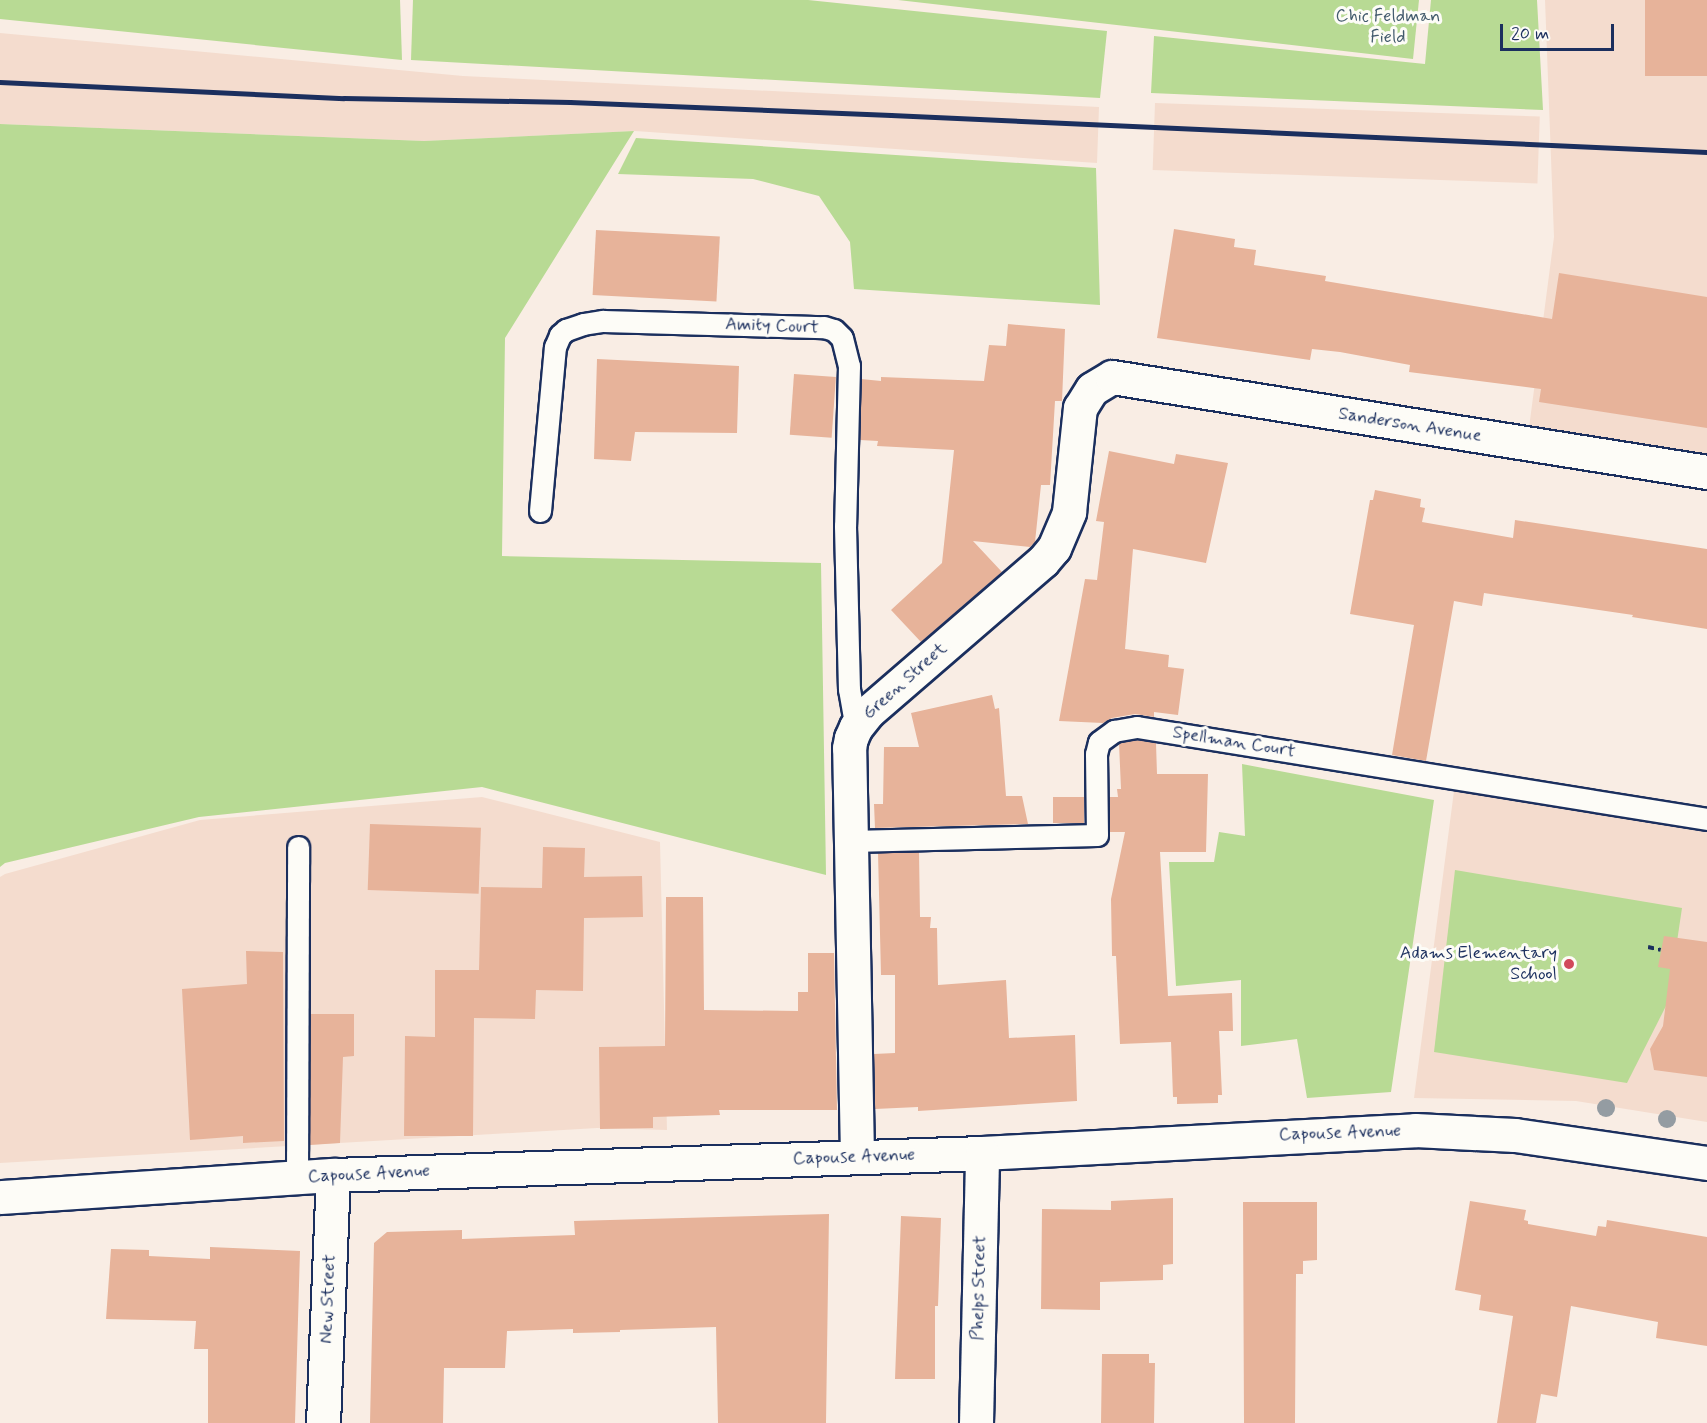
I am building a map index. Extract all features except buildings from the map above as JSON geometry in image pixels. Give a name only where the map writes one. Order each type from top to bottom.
[{"type":"street","name":"Sanderson Avenue","points":[[1112,377],[1707,472]]},
{"type":"street","name":"Green Street","points":[[857,1156],[849,748],[855,727],[868,712],[1043,561],[1054,548],[1069,513],[1080,408],[1092,389],[1112,377]]},
{"type":"street","name":"Capouse Avenue","points":[[0,1197],[333,1175],[982,1153],[1415,1130],[1515,1135],[1707,1163]]},
{"type":"street","name":"Phelps Street","points":[[976,1423],[982,1153]]},
{"type":"street","name":"New Street","points":[[323,1423],[333,1175]]},
{"type":"lane","name":"Amity Court","points":[[540,511],[555,347],[560,335],[566,330],[583,324],[603,321],[824,327],[834,330],[842,338],[849,366],[845,526],[849,689],[855,727]]},
{"type":"lane","name":"Spellman Court","points":[[851,841],[1096,836],[1096,754],[1100,742],[1114,731],[1137,727],[1707,819]]},
{"type":"lane","points":[[297,1178],[298,847]]},
{"type":"path","points":[[1648,947],[1661,950]]},
{"type":"shaded area","points":[[1545,0],[1707,0],[1707,455],[1529,428],[1554,237]]},
{"type":"shaded area","points":[[0,33],[463,76],[1099,107],[1097,163],[635,131],[424,141],[0,124]]},
{"type":"shaded area","points":[[1155,103],[1540,116],[1537,183],[1153,170]]},
{"type":"shaded area","name":"Adams Elementary School","points":[[1454,791],[1707,830],[1707,1122],[1576,1101],[1414,1098]]},
{"type":"shaded area","points":[[482,797],[660,842],[667,1130],[597,1128],[0,1163],[0,877],[200,820]]},
{"type":"green space","points":[[0,0],[400,0],[402,60],[0,19]]},
{"type":"green space","points":[[413,0],[808,0],[1107,31],[1100,98],[411,60]]},
{"type":"green space","name":"Chic Feldman Field","points":[[898,0],[1419,0],[1413,59]]},
{"type":"green space","points":[[1431,0],[1537,0],[1543,110],[1151,93],[1154,36],[1425,64]]},
{"type":"green space","points":[[0,124],[424,141],[634,131],[505,338],[502,556],[821,563],[826,875],[482,787],[199,817],[5,863],[0,867]]},
{"type":"green space","points":[[636,138],[1096,168],[1100,305],[854,289],[850,242],[819,196],[753,179],[618,174]]},
{"type":"green space","points":[[1242,764],[1434,800],[1391,1092],[1307,1098],[1297,1039],[1241,1046],[1241,980],[1176,986],[1169,862],[1214,862],[1219,832],[1245,836]]},
{"type":"green space","points":[[1455,870],[1682,908],[1668,1002],[1627,1083],[1434,1052]]},
{"type":"railway","points":[[0,82],[344,98],[570,102],[891,115],[1707,152]]},
{"type":"place","name":"Adams Elementary School","points":[[1569,964]]}]
